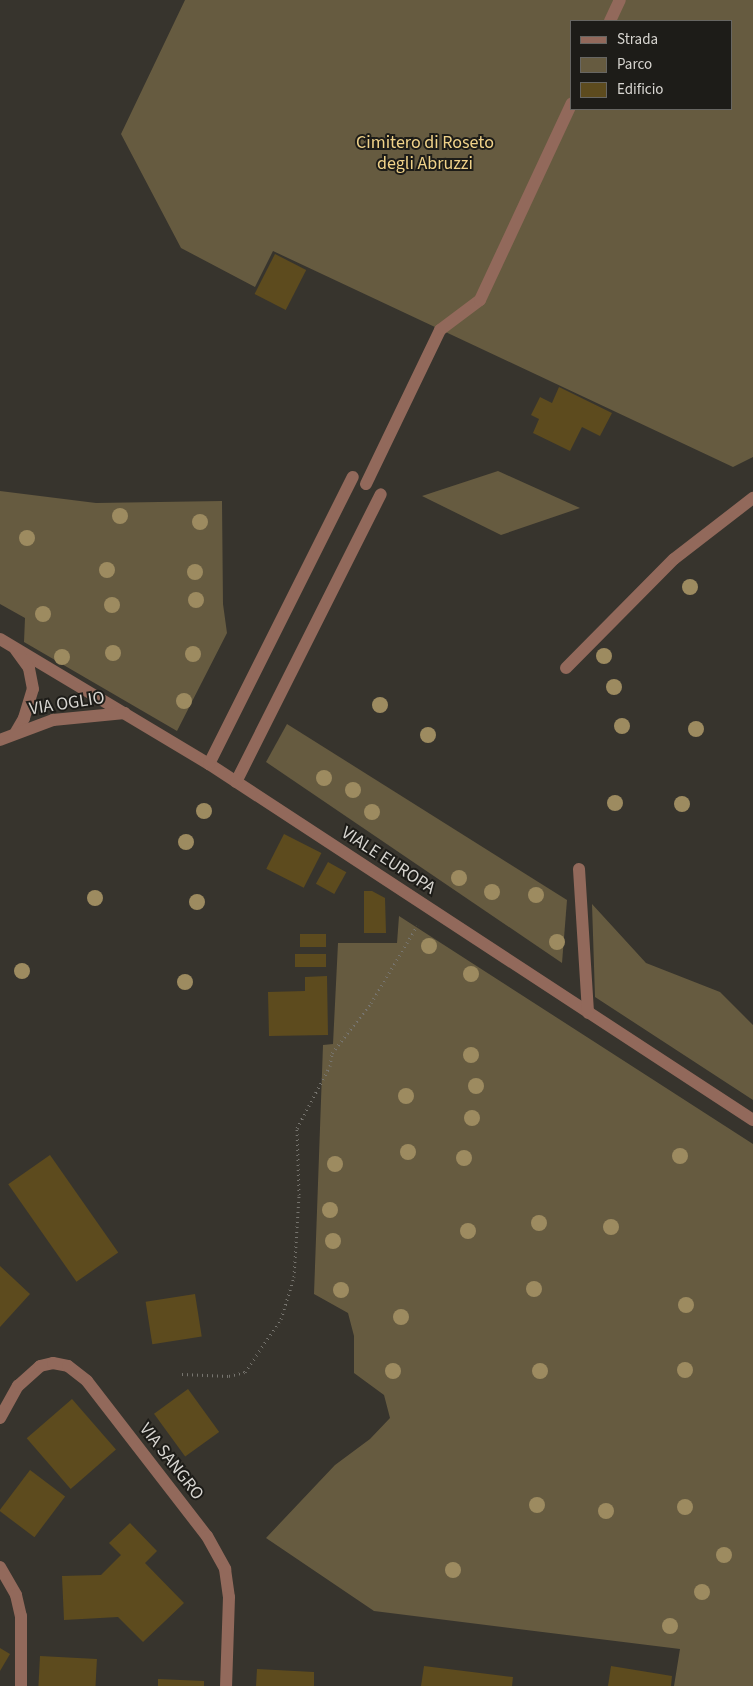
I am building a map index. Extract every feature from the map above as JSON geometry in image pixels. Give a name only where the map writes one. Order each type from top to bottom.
[{"type":"street","points":[[610,20],[620,0]]},
{"type":"street","points":[[366,484],[440,330],[480,300],[570,107]]},
{"type":"street","points":[[210,764],[353,477]]},
{"type":"street","points":[[236,782],[381,494]]},
{"type":"street","points":[[566,668],[674,559],[753,498]]},
{"type":"street","name":"VIALE EUROPA","points":[[0,639],[210,764],[753,1120]]},
{"type":"street","name":"VIA OGLIO","points":[[12,645],[29,668],[33,689],[27,712],[16,732]]},
{"type":"street","name":"VIA OGLIO","points":[[0,740],[16,732],[54,720],[125,713]]},
{"type":"street","points":[[579,869],[588,1013]]},
{"type":"street","name":"VIA SANGRO","points":[[0,1418],[18,1386],[40,1366],[61,1364],[76,1371],[87,1381],[207,1536],[225,1569],[229,1608],[226,1686]]},
{"type":"street","points":[[0,1567],[16,1595],[21,1616],[21,1686]]},
{"type":"path","points":[[182,1374],[229,1376],[245,1372],[281,1319],[294,1277],[299,1195],[297,1128],[330,1066],[332,1053],[370,1003],[428,908]]},
{"type":"green space","name":"Cimitero di Roseto degli Abruzzi","points":[[185,0],[753,0],[753,457],[733,467],[273,251],[255,287],[181,248],[121,134]]},
{"type":"green space","points":[[498,471],[580,508],[501,535],[422,496]]},
{"type":"green space","points":[[0,491],[96,503],[222,501],[223,604],[227,633],[177,731],[24,642],[25,618],[0,604]]},
{"type":"green space","points":[[287,724],[567,900],[562,963],[266,762]]},
{"type":"green space","points":[[592,904],[646,963],[720,992],[753,1025],[753,1100],[595,997]]},
{"type":"green space","points":[[399,916],[753,1144],[753,1686],[674,1686],[680,1649],[374,1611],[266,1538],[335,1465],[370,1439],[390,1418],[384,1395],[354,1373],[354,1336],[348,1313],[314,1294],[323,1045],[333,1044],[338,943],[397,943]]},
{"type":"building","points":[[275,254],[306,270],[286,310],[255,294]]},
{"type":"building","points":[[559,387],[612,413],[600,436],[582,427],[570,451],[533,433],[539,419],[531,415],[540,397],[552,403]]},
{"type":"building","points":[[284,834],[321,853],[304,888],[266,869]]},
{"type":"building","points":[[328,862],[346,872],[334,894],[316,884]]},
{"type":"building","points":[[364,891],[372,891],[385,898],[386,933],[364,933]]},
{"type":"building","points":[[300,934],[326,934],[326,947],[300,947]]},
{"type":"building","points":[[295,954],[326,954],[326,967],[295,967]]},
{"type":"building","points":[[327,976],[328,1035],[269,1036],[268,992],[305,991],[305,977]]},
{"type":"building","points":[[50,1155],[118,1252],[76,1282],[8,1184]]},
{"type":"building","points":[[0,1266],[30,1294],[0,1327]]},
{"type":"building","points":[[195,1294],[202,1336],[152,1344],[146,1302]]},
{"type":"building","points":[[188,1389],[219,1432],[185,1457],[154,1414]]},
{"type":"building","points":[[72,1399],[116,1450],[71,1489],[27,1438]]},
{"type":"building","points":[[30,1470],[65,1496],[34,1537],[0,1511]]},
{"type":"building","points":[[130,1523],[157,1551],[145,1563],[184,1603],[143,1642],[118,1617],[64,1620],[62,1576],[101,1575],[121,1555],[109,1543]]},
{"type":"building","points":[[0,1648],[10,1654],[0,1671]]},
{"type":"building","points":[[40,1656],[97,1659],[96,1686],[38,1686]]},
{"type":"building","points":[[424,1666],[513,1677],[512,1686],[421,1686]]},
{"type":"building","points":[[611,1666],[672,1676],[671,1686],[608,1686]]},
{"type":"building","points":[[257,1669],[314,1672],[314,1686],[256,1686]]},
{"type":"building","points":[[158,1679],[204,1681],[204,1686],[158,1686]]}]
